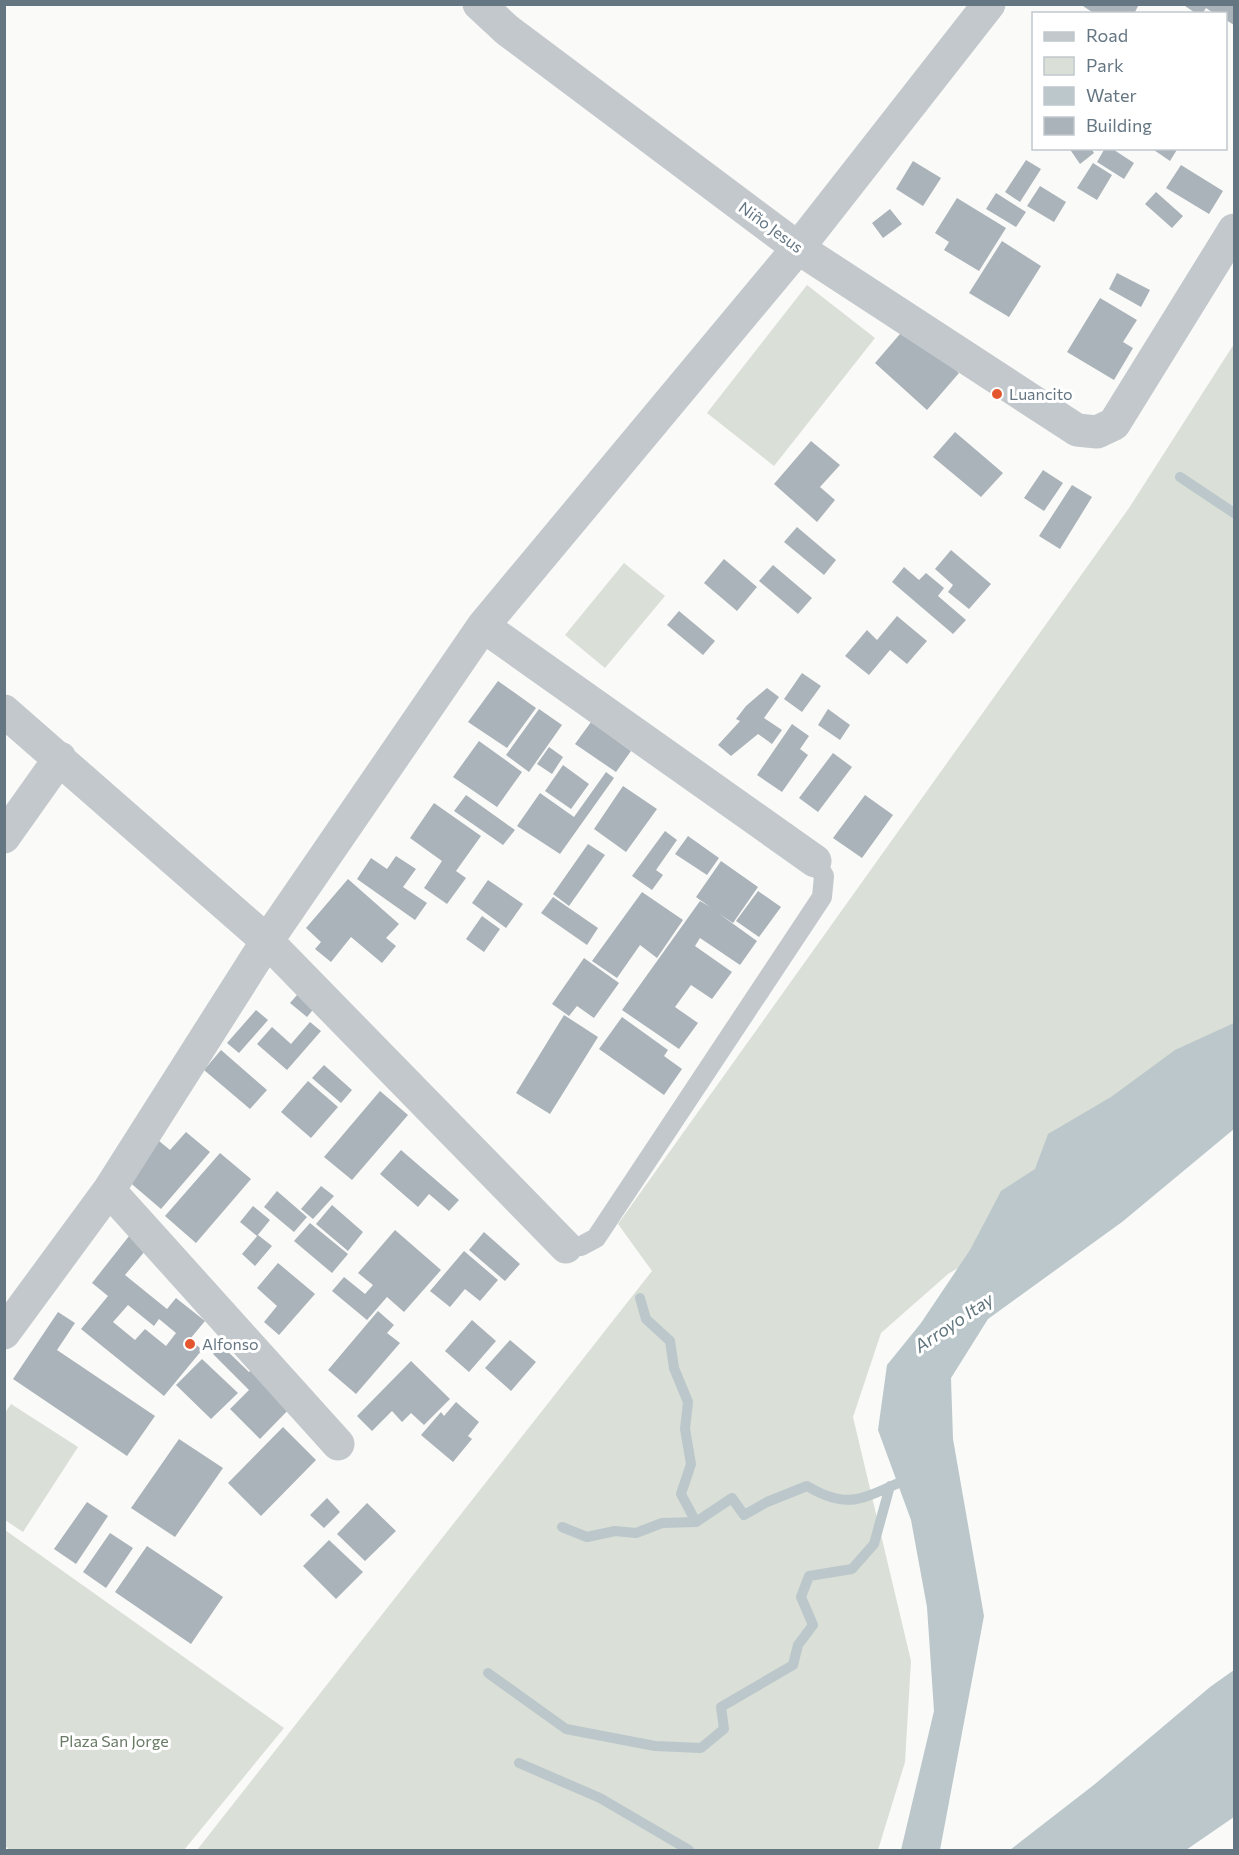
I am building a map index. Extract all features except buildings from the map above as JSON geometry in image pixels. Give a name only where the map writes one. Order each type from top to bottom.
[{"type":"street","name":"Niño Jesus","points":[[479,4],[507,30],[798,248],[1077,430],[1097,432],[1114,424],[1234,230]]},
{"type":"street","points":[[4,1333],[109,1190],[267,941],[483,626],[798,248],[989,4]]},
{"type":"street","points":[[483,626],[815,861]]},
{"type":"street","points":[[4,711],[267,941],[566,1247]]},
{"type":"street","points":[[4,837],[60,758]]},
{"type":"street","points":[[109,1190],[339,1444]]},
{"type":"lane","points":[[566,1247],[581,1246],[596,1238],[822,897],[824,876],[815,861]]},
{"type":"green space","points":[[807,285],[875,338],[774,466],[707,413]]},
{"type":"green space","points":[[1234,344],[1234,1066],[1057,1209],[948,1274],[881,1333],[853,1417],[911,1661],[905,1762],[878,1850],[197,1850],[652,1271],[618,1224],[1129,508]]},
{"type":"green space","points":[[624,563],[665,596],[605,668],[565,635]]},
{"type":"green space","points":[[11,1404],[78,1447],[23,1532],[5,1520],[5,1413]]},
{"type":"green space","name":"Plaza San Jorge","points":[[5,1530],[284,1728],[184,1850],[10,1850],[5,1846]]},
{"type":"water","name":"Arroyo Itay","points":[[1234,1023],[1234,1129],[1122,1222],[988,1319],[951,1378],[953,1439],[984,1616],[940,1850],[901,1850],[934,1711],[927,1607],[911,1520],[878,1430],[887,1365],[921,1323],[970,1250],[1001,1191],[1035,1169],[1048,1134],[1111,1097],[1175,1050]]},
{"type":"water","points":[[1234,1670],[1234,1817],[1186,1850],[1010,1850],[1095,1784],[1210,1687]]},
{"type":"waterway","points":[[1180,477],[1234,513]]},
{"type":"waterway","points":[[640,1298],[646,1319],[670,1341],[674,1368],[688,1402],[685,1429],[691,1464],[681,1494],[696,1522],[732,1498],[744,1515],[767,1502],[807,1486],[836,1499],[848,1500],[870,1495],[911,1478]]},
{"type":"waterway","points":[[488,1673],[566,1729],[655,1746],[701,1748],[724,1729],[721,1707],[793,1665],[798,1645],[813,1625],[801,1597],[809,1576],[852,1569],[874,1544],[890,1486]]},
{"type":"waterway","points":[[562,1527],[587,1537],[615,1531],[636,1533],[662,1523],[696,1522]]},
{"type":"waterway","points":[[519,1763],[600,1798],[689,1850]]},
{"type":"place","name":"Luancito","points":[[997,394]]},
{"type":"place","name":"Alfonso","points":[[190,1344]]}]
